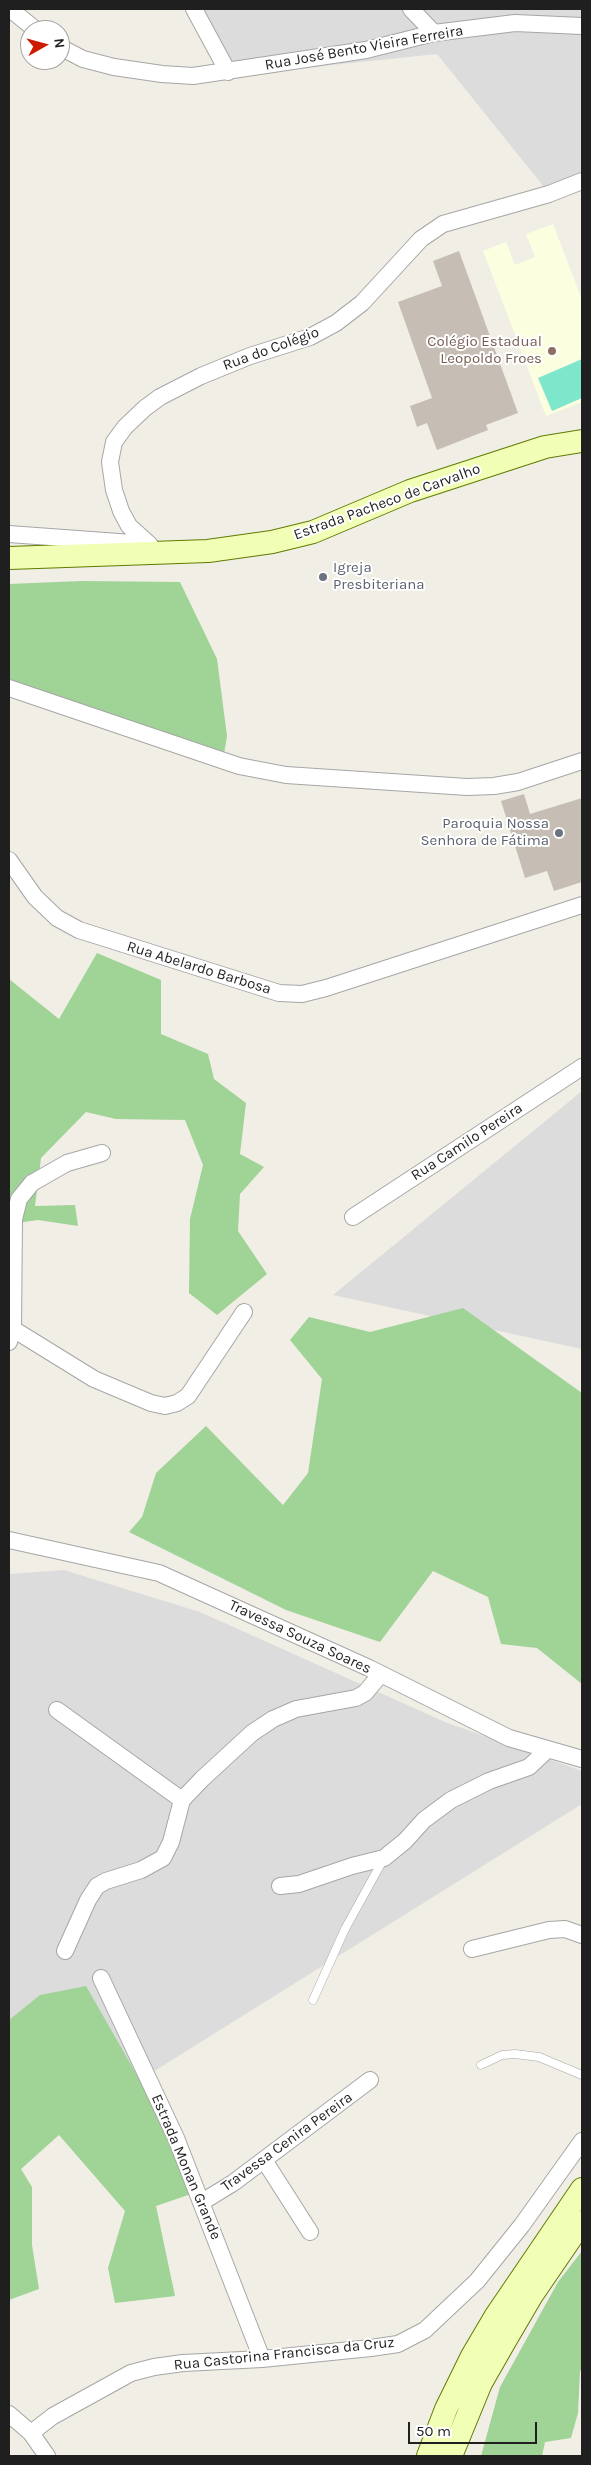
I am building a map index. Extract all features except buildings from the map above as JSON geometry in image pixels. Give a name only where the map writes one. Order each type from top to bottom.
[{"type":"main road","name":"Estrada Pacheco de Carvalho","points":[[9,558],[186,551],[272,542],[313,532],[410,491],[545,447],[582,441]]},
{"type":"main road","points":[[428,2456],[446,2409],[472,2356],[495,2317],[582,2189]]},
{"type":"main road","points":[[451,2456],[481,2383],[532,2294],[582,2222]]},
{"type":"street","points":[[10,9],[24,20]]},
{"type":"street","points":[[194,9],[228,72]]},
{"type":"street","points":[[412,9],[434,33]]},
{"type":"street","name":"Rua José Bento Vieira Ferreira","points":[[70,52],[83,59],[162,74],[194,76],[366,50],[434,33],[515,23],[582,29]]},
{"type":"street","name":"Rua do Colégio","points":[[150,545],[129,526],[121,511],[114,490],[110,462],[114,442],[125,427],[140,413],[160,397],[201,376],[250,356],[310,337],[336,323],[362,303],[421,239],[443,224],[549,194],[582,181]]},
{"type":"street","points":[[9,534],[150,545],[186,551]]},
{"type":"street","points":[[9,688],[239,766],[286,775],[467,787],[494,786],[518,782],[582,762]]},
{"type":"street","name":"Rua Abelardo Barbosa","points":[[9,860],[35,897],[57,918],[79,930],[279,993],[302,994],[326,988],[582,905]]},
{"type":"street","name":"Rua Camilo Pereira","points":[[353,1218],[582,1067]]},
{"type":"street","points":[[102,1153],[67,1163],[32,1183],[18,1199],[14,1220],[11,1336],[94,1379],[151,1403],[165,1406],[177,1404],[188,1396],[244,1312]]},
{"type":"street","name":"Travessa Souza Soares","points":[[9,1540],[159,1572],[381,1674],[509,1738],[582,1759]]},
{"type":"street","points":[[65,1951],[88,1900],[98,1886],[106,1881],[141,1870],[163,1858],[171,1842],[182,1800],[252,1733],[272,1719],[296,1709],[356,1698],[365,1693],[381,1674]]},
{"type":"street","points":[[57,1710],[182,1800]]},
{"type":"street","points":[[280,1886],[299,1884],[352,1866],[384,1858],[405,1841],[424,1820],[451,1800],[489,1781],[529,1767],[547,1750]]},
{"type":"street","points":[[472,1949],[549,1930],[565,1929],[582,1935]]},
{"type":"street","name":"Estrada Monan Grande","points":[[101,1978],[176,2138],[262,2359]]},
{"type":"street","name":"Travessa Cenira Pereira","points":[[202,2202],[264,2160],[370,2080]]},
{"type":"street","name":"Rua Castorina Francisca da Cruz","points":[[31,2433],[53,2416],[131,2374],[183,2362],[262,2359],[398,2344],[425,2330],[477,2281],[522,2225],[582,2141]]},
{"type":"street","points":[[264,2160],[310,2232]]},
{"type":"street","points":[[9,2414],[31,2433],[47,2456]]},
{"type":"lane","points":[[313,2000],[345,1929],[384,1858]]},
{"type":"lane","points":[[481,2065],[502,2056],[522,2055],[539,2057],[582,2076]]},
{"type":"shaded area","points":[[186,9],[582,9],[582,182],[552,197],[437,54],[227,76]]},
{"type":"shaded area","name":"Colégio Estadual Leopoldo Froes","points":[[553,224],[582,300],[582,402],[546,416],[483,251],[506,242],[515,265],[535,257],[526,234]]},
{"type":"shaded area","points":[[582,1091],[582,1349],[333,1295]]},
{"type":"shaded area","points":[[64,1570],[200,1612],[445,1722],[582,1771],[582,1804],[140,2080],[9,2049],[9,1574]]},
{"type":"green space","points":[[582,359],[582,398],[552,411],[538,378]]},
{"type":"green space","points":[[81,581],[180,582],[217,659],[227,736],[224,754],[9,684],[9,584]]},
{"type":"green space","points":[[97,953],[161,980],[161,1034],[208,1054],[214,1079],[246,1103],[240,1154],[264,1167],[240,1194],[238,1231],[267,1274],[217,1315],[189,1293],[190,1219],[203,1165],[185,1120],[116,1119],[86,1112],[41,1158],[35,1206],[75,1205],[78,1226],[38,1220],[9,1224],[9,979],[59,1019]]},
{"type":"green space","points":[[463,1308],[582,1393],[582,1684],[537,1648],[501,1644],[488,1597],[433,1571],[380,1642],[286,1610],[129,1532],[142,1517],[156,1473],[206,1426],[283,1505],[308,1473],[322,1379],[290,1340],[309,1317],[370,1332]]},
{"type":"green space","points":[[86,1986],[150,2098],[191,2194],[156,2206],[175,2296],[115,2303],[108,2268],[125,2211],[59,2135],[21,2169],[32,2187],[32,2245],[39,2289],[9,2300],[9,2020],[40,1995]]},
{"type":"green space","points":[[582,2251],[582,2370],[580,2371],[578,2413],[571,2438],[545,2442],[542,2456],[481,2456],[500,2387],[558,2282]]},
{"type":"place","name":"Colégio Estadual Leopoldo Froes","points":[[552,351]]},
{"type":"place","name":"Igreja Presbiteriana","points":[[323,577]]},
{"type":"place","name":"Paroquia Nossa Senhora de Fátima","points":[[559,833]]}]
